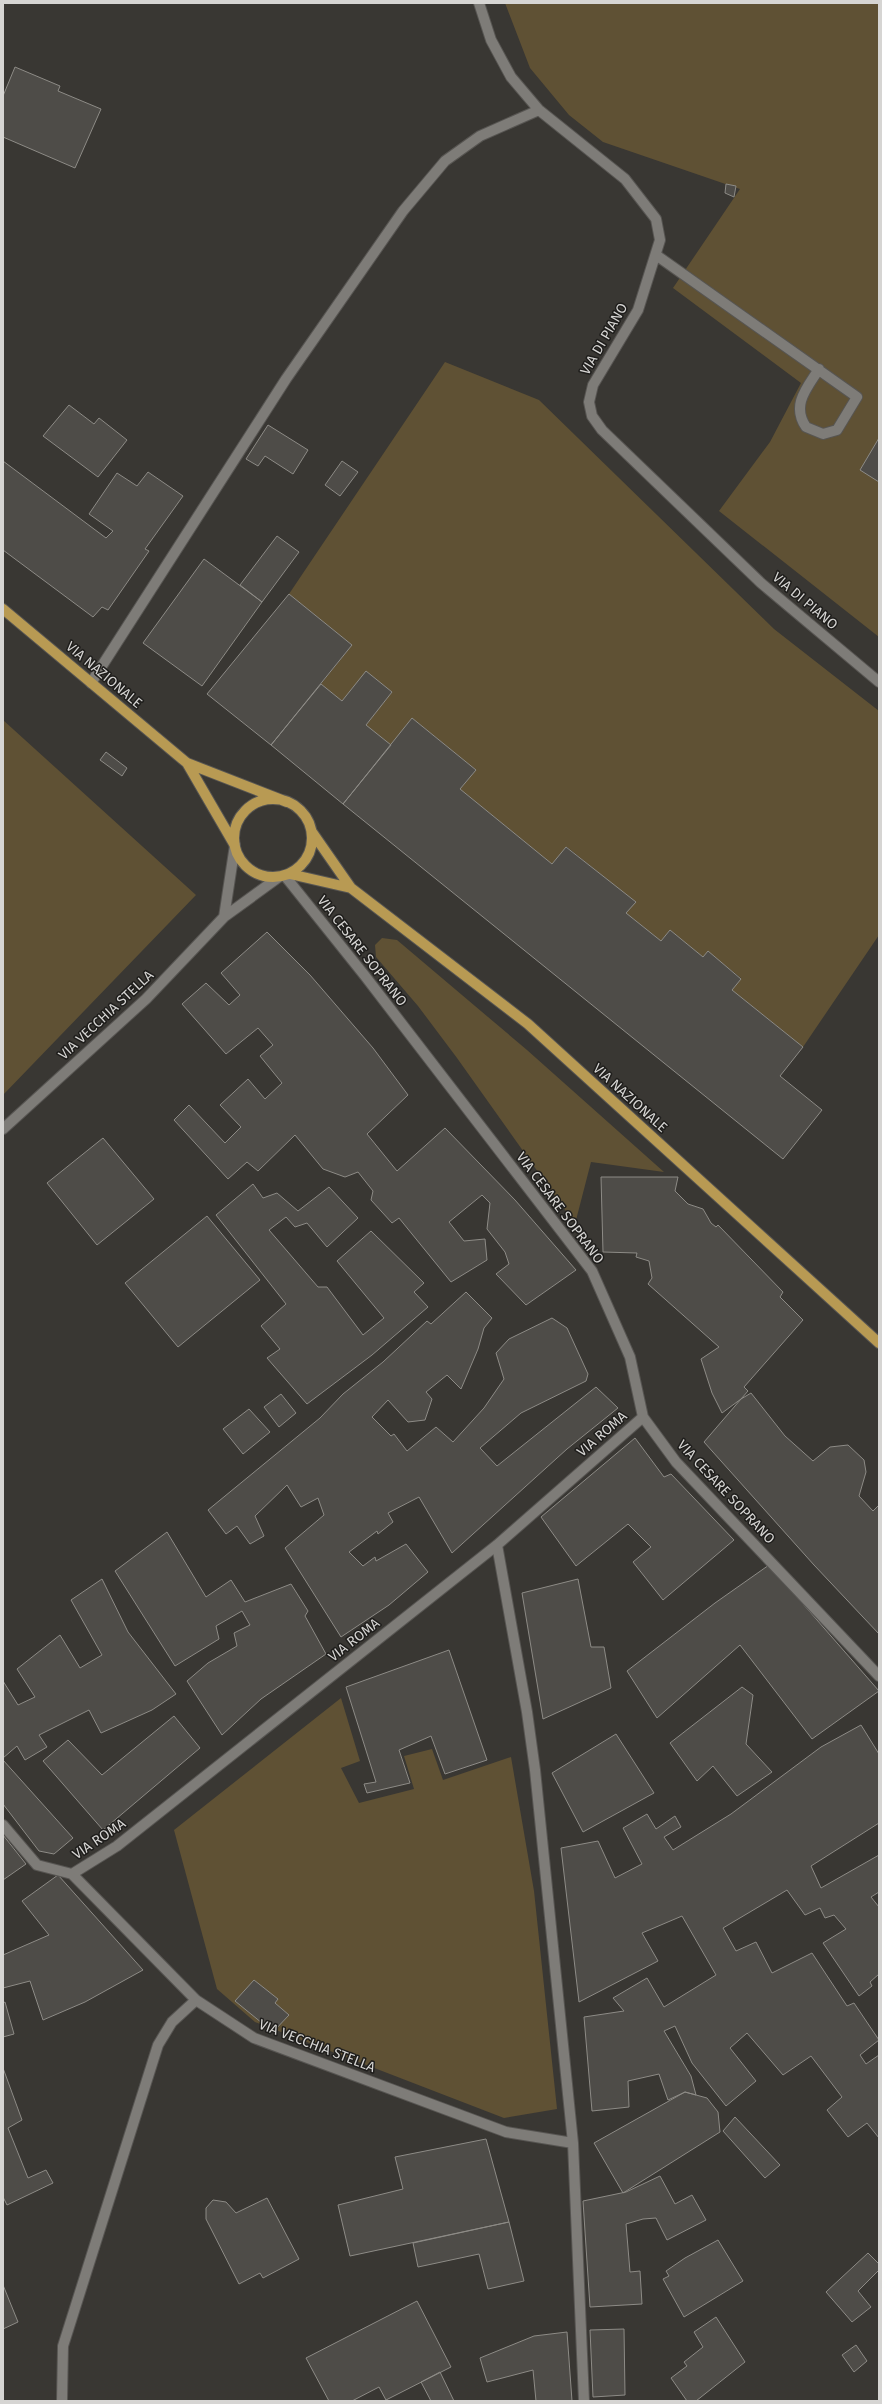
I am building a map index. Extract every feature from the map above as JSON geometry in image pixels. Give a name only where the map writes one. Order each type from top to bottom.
[{"type":"main road","name":"VIA NAZIONALE","points":[[3,609],[186,763],[287,802],[299,809],[307,819],[312,832],[351,888],[528,1024],[879,1343]]},
{"type":"main road","name":"VIA NAZIONALE","points":[[186,763],[235,845],[239,856],[251,869],[267,877],[285,876],[351,888]]},
{"type":"main road","points":[[235,845],[235,831],[240,819],[248,808],[260,801],[274,799],[287,802]]},
{"type":"main road","points":[[285,876],[301,866],[308,856],[312,844],[312,832]]},
{"type":"street","name":"VIA DI PIANO","points":[[479,3],[494,46],[512,77],[539,110],[626,179],[656,219],[660,240],[656,255],[638,310],[593,385],[589,402],[592,416],[602,430],[761,583],[879,682]]},
{"type":"street","points":[[91,683],[286,379],[403,211],[445,161],[480,136],[539,110]]},
{"type":"street","points":[[656,255],[818,369],[857,397],[836,430],[823,434],[806,427],[799,412],[799,401],[818,369]]},
{"type":"street","points":[[224,917],[235,845]]},
{"type":"street","name":"VIA VECCHIA STELLA","points":[[3,1129],[146,999],[224,917],[285,876]]},
{"type":"street","name":"VIA CESARE SOPRANO","points":[[285,876],[374,988],[592,1271],[630,1357],[643,1417],[676,1462],[879,1676]]},
{"type":"street","name":"VIA ROMA","points":[[72,1874],[117,1846],[496,1545],[643,1417]]},
{"type":"street","points":[[496,1545],[527,1712],[535,1770],[573,2143],[584,2401]]},
{"type":"street","name":"VIA VECCHIA STELLA","points":[[3,1825],[37,1864],[72,1874],[196,2000],[254,2038],[506,2132],[573,2143]]},
{"type":"street","points":[[62,2401],[63,2346],[158,2045],[172,2022],[196,2000]]},
{"type":"shaded area","points":[[505,3],[879,3],[879,637],[719,511],[770,442],[801,383],[673,288],[740,189],[603,142],[569,115],[530,68]]},
{"type":"shaded area","points":[[445,362],[539,400],[774,629],[879,711],[879,935],[803,1047],[732,990],[741,978],[708,952],[703,957],[670,930],[661,941],[626,913],[635,902],[567,847],[552,864],[460,789],[476,770],[412,718],[391,745],[366,725],[392,692],[366,672],[342,701],[321,684],[352,645],[289,594]]},
{"type":"shaded area","points":[[3,720],[196,895],[3,1095]]},
{"type":"shaded area","points":[[382,938],[397,940],[527,1050],[664,1172],[591,1162],[575,1224],[457,1058],[418,1006],[376,957],[375,945]]},
{"type":"shaded area","points":[[341,1698],[360,1761],[341,1768],[359,1803],[414,1789],[404,1756],[432,1749],[443,1780],[511,1757],[534,1891],[557,2109],[504,2118],[255,2022],[217,1989],[174,1830]]},
{"type":"building","points":[[15,67],[60,86],[58,91],[101,109],[75,168],[3,137],[3,96]]},
{"type":"building","points":[[726,184],[736,186],[734,197],[725,193]]},
{"type":"building","points":[[69,405],[94,424],[99,418],[127,440],[98,477],[43,436]]},
{"type":"building","points":[[268,425],[308,450],[293,474],[265,456],[258,466],[246,459]]},
{"type":"building","points":[[879,438],[879,482],[860,470]]},
{"type":"building","points":[[3,461],[106,538],[113,531],[89,514],[117,473],[137,486],[148,472],[183,496],[145,549],[149,551],[108,610],[102,607],[93,617],[3,550]]},
{"type":"building","points":[[342,461],[358,472],[340,496],[325,485]]},
{"type":"building","points":[[277,536],[299,552],[262,602],[240,585]]},
{"type":"building","points":[[204,559],[262,602],[202,686],[143,643]]},
{"type":"building","points":[[289,594],[352,645],[271,745],[207,694]]},
{"type":"building","points":[[366,671],[392,692],[366,725],[391,745],[343,804],[271,745],[321,684],[342,701]]},
{"type":"building","points":[[412,718],[476,770],[460,789],[552,864],[566,847],[636,902],[626,913],[661,941],[670,930],[703,957],[708,951],[741,979],[732,990],[803,1047],[780,1076],[822,1110],[783,1159],[343,804]]},
{"type":"building","points":[[106,752],[127,768],[122,776],[100,760]]},
{"type":"building","points":[[267,932],[310,975],[373,1048],[408,1095],[367,1134],[397,1171],[445,1128],[515,1200],[576,1270],[526,1305],[496,1274],[509,1264],[505,1252],[487,1229],[490,1203],[482,1195],[449,1222],[464,1241],[485,1239],[487,1260],[451,1282],[399,1218],[392,1223],[371,1200],[373,1191],[358,1172],[345,1177],[323,1169],[295,1135],[258,1171],[247,1162],[228,1179],[174,1120],[189,1105],[225,1143],[241,1127],[220,1105],[248,1079],[265,1099],[282,1083],[260,1056],[273,1045],[258,1028],[226,1054],[182,1004],[206,983],[229,1005],[240,995],[221,973]]},
{"type":"building","points":[[103,1138],[154,1199],[97,1245],[47,1183]]},
{"type":"building","points":[[601,1177],[678,1177],[675,1191],[688,1204],[703,1209],[711,1223],[716,1227],[718,1225],[783,1292],[780,1297],[803,1320],[744,1387],[748,1391],[741,1399],[722,1413],[712,1393],[701,1359],[719,1347],[648,1284],[652,1278],[649,1261],[636,1257],[637,1253],[603,1252]]},
{"type":"building","points":[[253,1184],[263,1198],[277,1193],[298,1211],[329,1187],[358,1218],[327,1247],[307,1223],[295,1227],[286,1217],[269,1230],[318,1287],[327,1287],[363,1335],[384,1318],[337,1261],[371,1231],[424,1283],[414,1292],[428,1307],[372,1355],[307,1404],[267,1358],[280,1349],[261,1326],[286,1304],[216,1215]]},
{"type":"building","points":[[207,1216],[260,1280],[178,1347],[125,1283]]},
{"type":"building","points":[[466,1292],[492,1318],[484,1328],[478,1349],[461,1389],[447,1375],[426,1392],[432,1399],[425,1420],[408,1422],[388,1400],[372,1417],[391,1436],[394,1434],[407,1451],[436,1427],[453,1442],[484,1408],[504,1379],[496,1353],[509,1339],[552,1318],[567,1328],[588,1374],[586,1381],[521,1413],[480,1448],[497,1466],[596,1387],[618,1408],[567,1449],[452,1553],[419,1497],[388,1513],[393,1522],[378,1534],[377,1531],[349,1552],[363,1566],[375,1557],[376,1561],[406,1544],[428,1572],[389,1605],[341,1637],[285,1548],[324,1515],[318,1498],[301,1507],[287,1485],[255,1516],[264,1536],[250,1544],[237,1526],[226,1534],[208,1510],[320,1418],[343,1394],[383,1362],[427,1321],[431,1324]]},
{"type":"building","points":[[751,1393],[785,1436],[813,1461],[830,1447],[848,1445],[864,1460],[866,1472],[859,1496],[873,1511],[879,1505],[879,1634],[814,1565],[704,1442],[741,1399]]},
{"type":"building","points":[[281,1394],[296,1413],[279,1427],[264,1407]]},
{"type":"building","points":[[249,1409],[270,1432],[243,1454],[223,1429]]},
{"type":"building","points":[[635,1438],[664,1477],[671,1474],[734,1540],[663,1600],[633,1562],[651,1547],[628,1524],[576,1566],[541,1517]]},
{"type":"building","points":[[167,1532],[206,1597],[231,1580],[245,1602],[291,1584],[308,1611],[305,1616],[326,1654],[261,1699],[222,1735],[187,1681],[208,1663],[237,1646],[234,1633],[250,1625],[242,1611],[216,1626],[219,1639],[175,1666],[115,1571]]},
{"type":"building","points":[[769,1565],[879,1691],[812,1739],[740,1645],[657,1718],[627,1671],[715,1603]]},
{"type":"building","points":[[102,1579],[128,1632],[176,1694],[152,1710],[101,1733],[89,1710],[39,1735],[47,1747],[25,1760],[17,1746],[3,1758],[3,1681],[18,1705],[35,1697],[17,1669],[60,1635],[80,1668],[102,1655],[71,1600]]},
{"type":"building","points":[[578,1579],[591,1647],[604,1647],[611,1688],[543,1719],[522,1593]]},
{"type":"building","points":[[449,1650],[487,1760],[445,1774],[431,1736],[399,1750],[410,1783],[367,1793],[364,1784],[376,1782],[346,1687]]},
{"type":"building","points":[[742,1687],[753,1695],[746,1744],[772,1772],[737,1796],[713,1766],[697,1781],[670,1743]]},
{"type":"building","points":[[174,1716],[200,1748],[103,1830],[43,1761],[68,1740],[102,1775]]},
{"type":"building","points":[[861,1725],[879,1754],[879,1823],[811,1866],[821,1888],[879,1855],[879,1892],[871,1897],[879,1907],[879,1974],[870,1982],[872,1986],[859,1996],[823,1943],[846,1929],[834,1915],[825,1918],[820,1908],[805,1915],[787,1890],[723,1928],[736,1951],[756,1942],[772,1973],[812,1953],[847,2006],[854,2003],[879,2040],[860,2055],[866,2064],[879,2055],[879,2138],[867,2123],[848,2137],[827,2110],[842,2097],[811,2056],[783,2075],[747,2033],[730,2048],[756,2081],[726,2106],[692,2063],[675,2026],[664,2031],[691,2076],[696,2095],[685,2092],[668,2100],[659,2074],[628,2081],[629,2107],[592,2111],[584,2017],[624,2011],[613,1998],[647,1978],[664,2007],[716,1975],[682,1916],[642,1933],[658,1961],[579,2002],[561,1848],[598,1841],[615,1878],[642,1864],[623,1828],[647,1814],[656,1829],[675,1816],[681,1827],[664,1837],[673,1850],[731,1814],[821,1747]]},
{"type":"building","points":[[616,1734],[654,1793],[583,1832],[552,1773]]},
{"type":"building","points":[[3,1760],[73,1838],[54,1854],[39,1851],[3,1804]]},
{"type":"building","points":[[3,1835],[26,1864],[3,1880]]},
{"type":"building","points":[[58,1875],[143,1970],[85,2002],[43,2020],[30,1981],[3,1988],[3,1955],[49,1935],[22,1901]]},
{"type":"building","points":[[254,1980],[278,1999],[275,2003],[289,2015],[273,2032],[235,2001]]},
{"type":"building","points":[[5,2002],[14,2034],[3,2037],[3,2003]]},
{"type":"building","points":[[3,2068],[22,2120],[8,2128],[28,2178],[46,2170],[53,2183],[7,2205],[3,2197]]},
{"type":"building","points":[[685,2092],[707,2098],[718,2112],[720,2132],[623,2193],[594,2143]]},
{"type":"building","points":[[735,2117],[780,2165],[765,2178],[723,2131]]},
{"type":"building","points":[[486,2139],[509,2222],[350,2256],[338,2205],[403,2189],[395,2157]]},
{"type":"building","points":[[660,2176],[675,2204],[692,2195],[706,2220],[667,2240],[656,2218],[643,2219],[626,2224],[630,2272],[640,2271],[642,2304],[590,2307],[583,2201],[626,2192]]},
{"type":"building","points":[[267,2198],[299,2259],[263,2278],[260,2273],[239,2284],[206,2219],[206,2208],[213,2200],[226,2202],[236,2213]]},
{"type":"building","points":[[509,2222],[524,2281],[488,2289],[479,2254],[418,2267],[413,2243]]},
{"type":"building","points":[[718,2240],[743,2281],[684,2317],[663,2279],[669,2276],[666,2271],[685,2258]]},
{"type":"building","points":[[868,2253],[879,2264],[879,2270],[858,2291],[871,2307],[852,2322],[826,2292]]},
{"type":"building","points":[[3,2285],[18,2322],[3,2329]]},
{"type":"building","points":[[417,2301],[451,2367],[386,2400],[379,2387],[352,2401],[329,2401],[306,2358]]},
{"type":"building","points":[[716,2317],[745,2362],[696,2401],[687,2401],[671,2378],[687,2366],[684,2362],[703,2347],[694,2332]]},
{"type":"building","points":[[624,2329],[625,2395],[593,2397],[590,2330]]},
{"type":"building","points":[[567,2332],[572,2401],[536,2401],[533,2370],[487,2382],[480,2358],[534,2336]]},
{"type":"building","points":[[856,2345],[867,2361],[854,2372],[842,2355]]},
{"type":"building","points":[[440,2372],[454,2401],[431,2401],[421,2382]]}]
